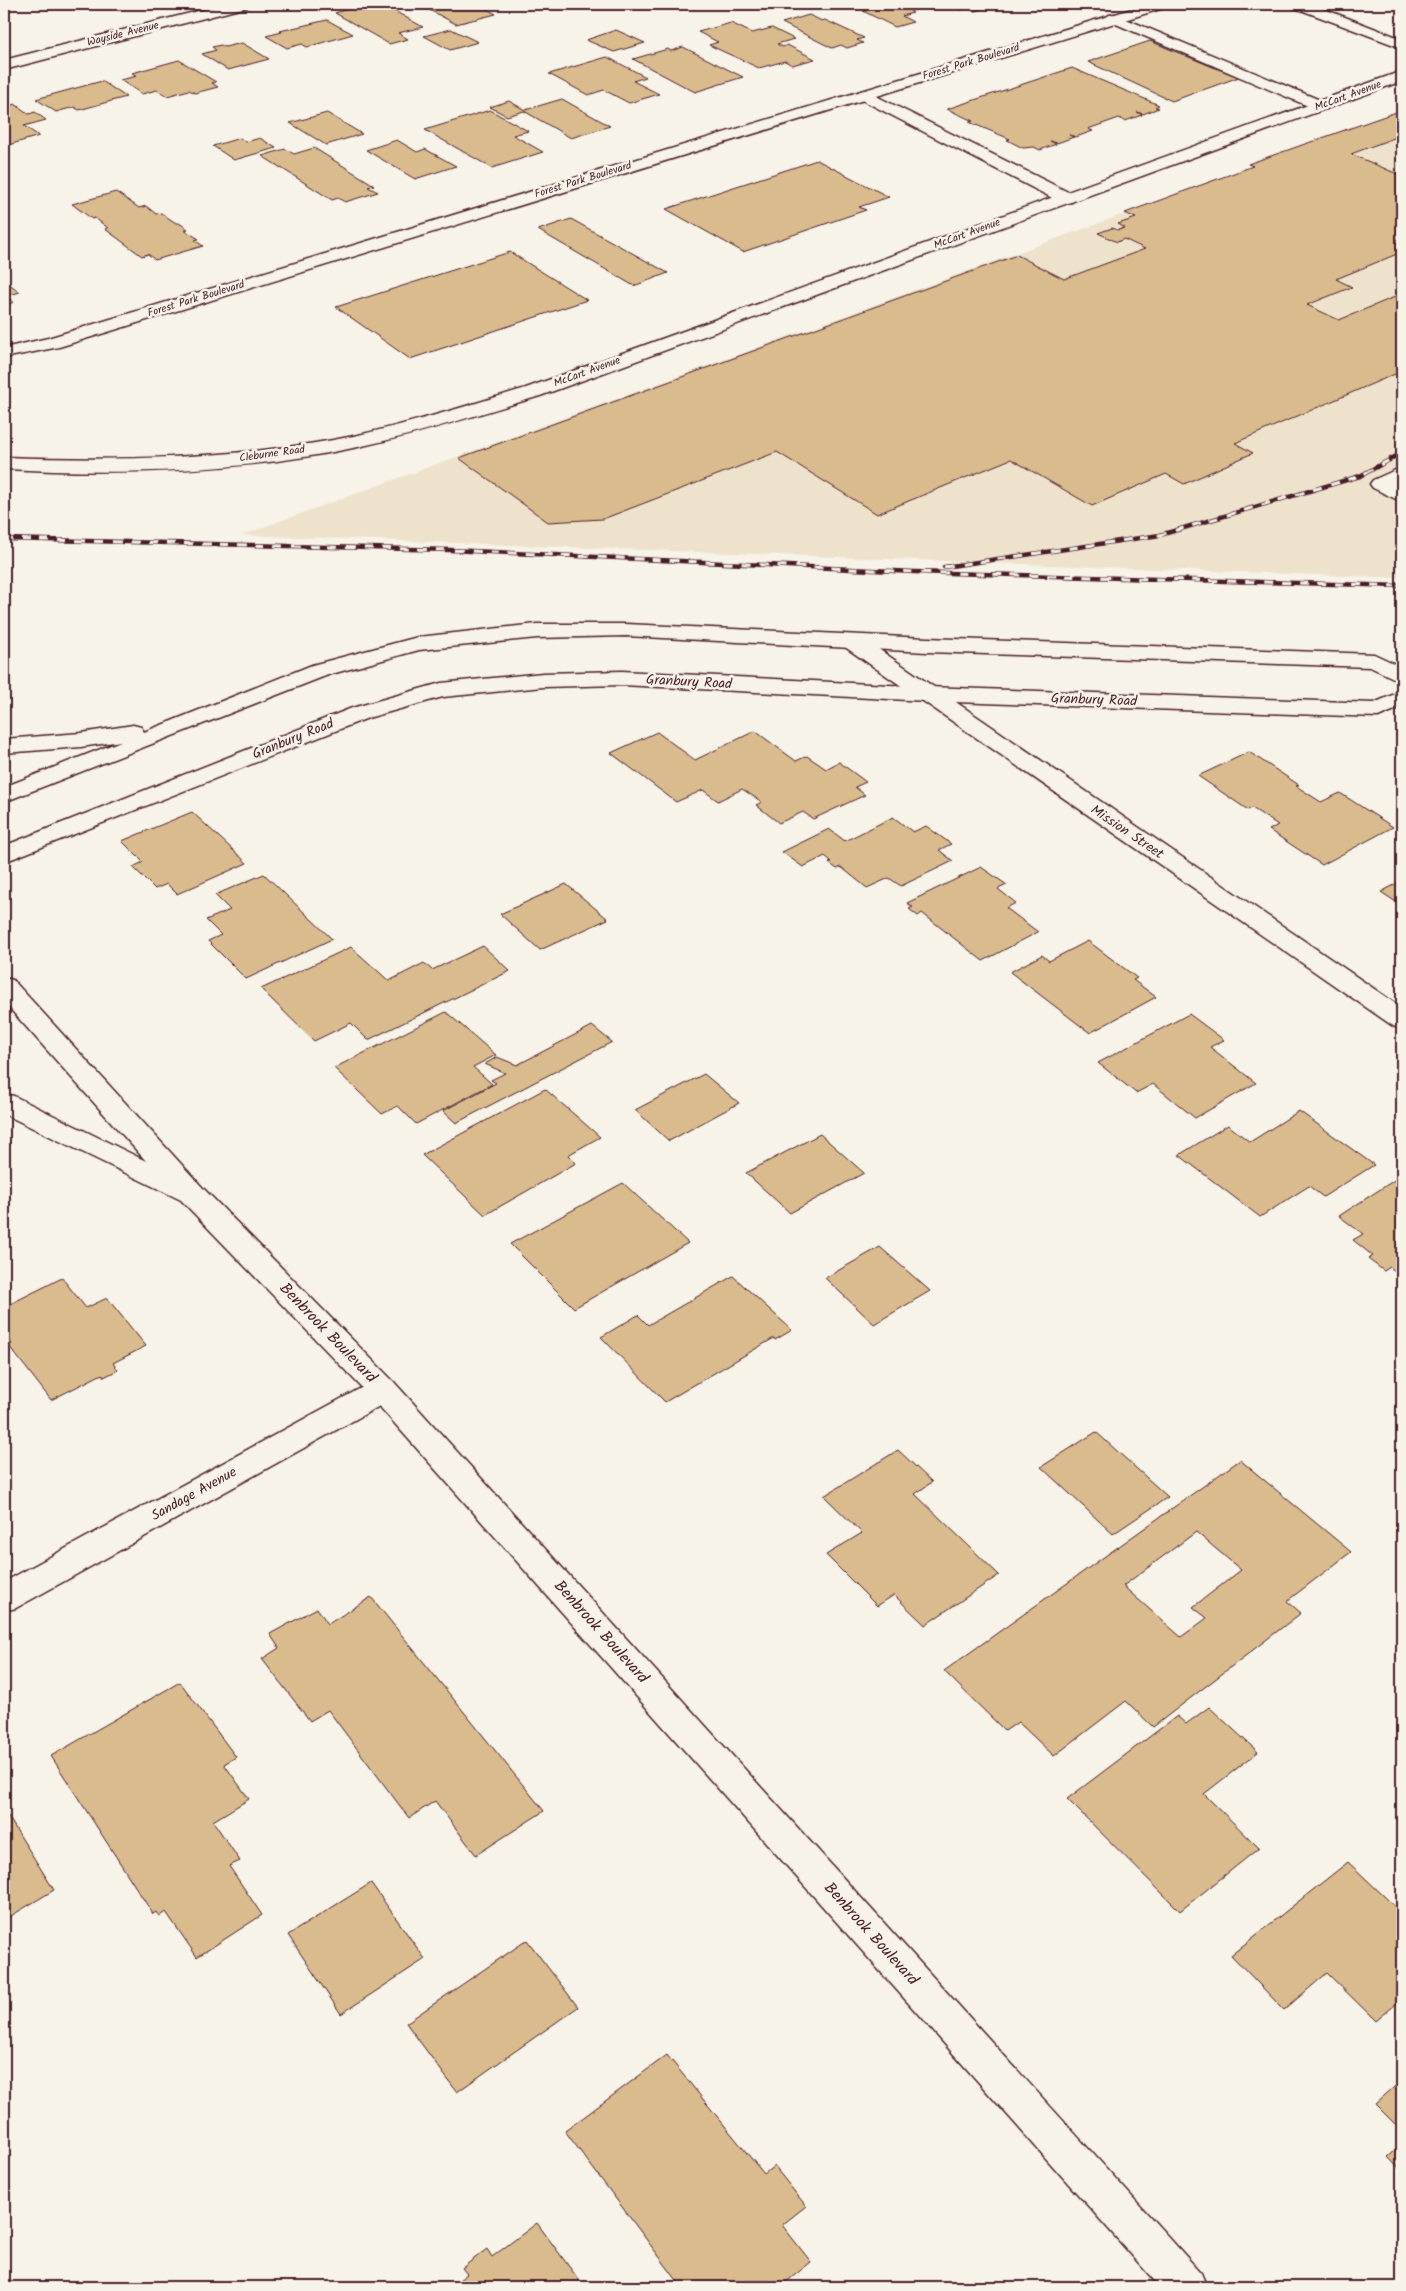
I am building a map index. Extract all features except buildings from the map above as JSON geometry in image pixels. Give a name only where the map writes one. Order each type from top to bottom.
[{"type":"street","name":"Wayside Avenue","points":[[4,65],[242,4]]},
{"type":"street","name":"Forest Park Boulevard","points":[[4,353],[52,343],[1162,4]]},
{"type":"street","points":[[1298,4],[1402,44]]},
{"type":"street","points":[[1114,18],[1321,106]]},
{"type":"street","name":"McCart Avenue","points":[[532,392],[1402,76]]},
{"type":"street","points":[[864,95],[1066,198]]},
{"type":"street","name":"Cleburne Road","points":[[4,463],[74,466],[164,464],[246,458],[332,445],[386,434],[532,392]]},
{"type":"street","points":[[4,473],[29,464]]},
{"type":"street","points":[[1402,473],[1380,484],[1402,496]]},
{"type":"street","points":[[4,795],[320,670],[418,644],[537,631],[626,630],[852,642],[1374,662],[1402,675]]},
{"type":"street","name":"Mission Street","points":[[852,642],[1402,1020]]},
{"type":"street","name":"Granbury Road","points":[[4,855],[360,713],[441,690],[543,680],[622,678],[927,694],[1378,710],[1402,698]]},
{"type":"street","points":[[4,746],[81,740],[179,725]]},
{"type":"street","name":"Benbrook Boulevard","points":[[4,986],[193,1195],[384,1390],[1186,2287]]},
{"type":"street","points":[[4,1103],[193,1195]]},
{"type":"street","name":"Sandage Avenue","points":[[4,1598],[384,1390]]},
{"type":"shaded area","points":[[1402,113],[1402,578],[242,535]]},
{"type":"railway","points":[[944,567],[1160,535],[1360,476],[1402,453]]},
{"type":"railway","points":[[4,539],[450,550],[915,572],[1402,586]]}]
